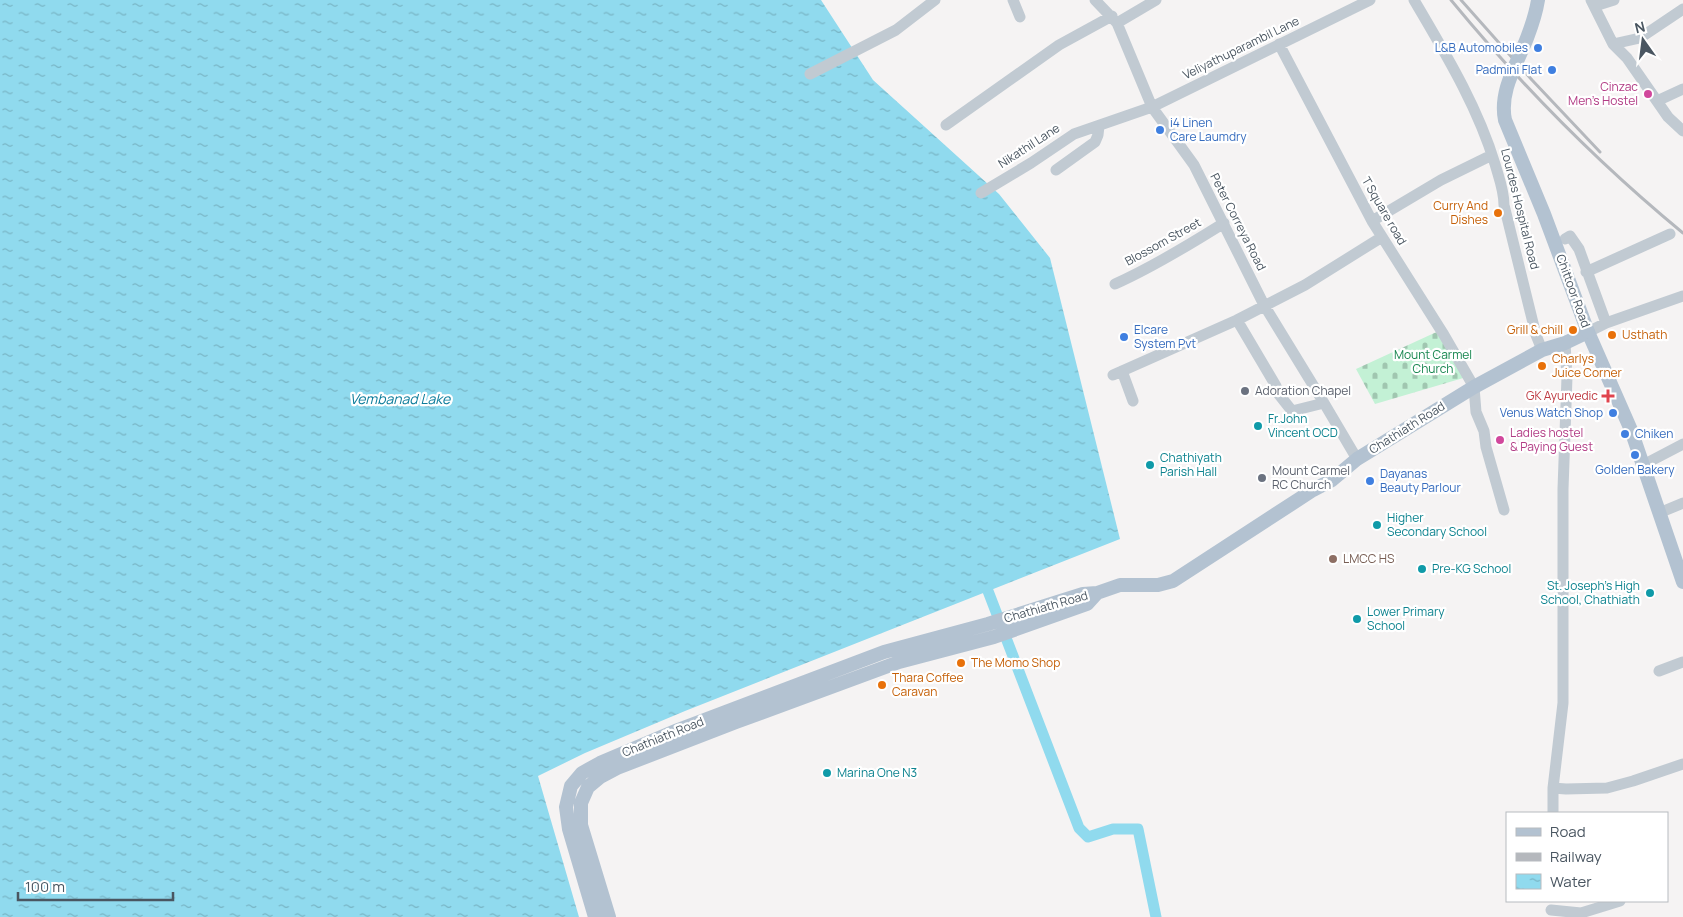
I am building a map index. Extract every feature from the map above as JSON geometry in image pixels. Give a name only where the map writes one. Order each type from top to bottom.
[{"type":"main road","name":"Chittoor Road","points":[[1538,0],[1534,19],[1508,86],[1502,107],[1505,120],[1544,214],[1588,332],[1629,426],[1660,513],[1680,562],[1683,582]]},
{"type":"main road","name":"Chathiath Road","points":[[595,917],[569,828],[566,807],[571,786],[582,773],[600,762],[678,730],[868,658],[1017,622],[1034,622],[1083,594],[1097,593],[1120,586],[1158,585],[1173,581],[1313,490],[1332,480],[1356,459],[1474,387],[1542,350],[1588,332]]},
{"type":"main road","name":"Chathiath Road","points":[[609,917],[581,825],[581,802],[588,787],[600,776],[899,662],[981,645],[986,629]]},
{"type":"street","points":[[810,74],[896,30],[935,0]]},
{"type":"street","points":[[1013,0],[1020,17]]},
{"type":"street","name":"Peter Correya Road","points":[[1096,0],[1114,19],[1152,107],[1194,165],[1264,305],[1356,459]]},
{"type":"street","points":[[946,125],[1059,45],[1156,0]]},
{"type":"street","name":"Veliyathuparambil Lane","points":[[1152,107],[1370,0]]},
{"type":"street","name":"Lourdes Hospital Road","points":[[1414,0],[1464,86],[1490,145],[1504,192],[1504,205],[1534,326],[1542,350]]},
{"type":"street","points":[[1614,0],[1593,3],[1613,44],[1627,58],[1668,117],[1683,131]]},
{"type":"street","points":[[1613,44],[1640,38],[1683,9]]},
{"type":"street","name":"T Square road","points":[[1279,44],[1372,220],[1444,335],[1474,387]]},
{"type":"street","points":[[1657,101],[1683,89]]},
{"type":"street","name":"Nikathil Lane","points":[[981,193],[1074,134],[1152,107]]},
{"type":"street","points":[[1056,170],[1095,142],[1099,126]]},
{"type":"street","points":[[1372,220],[1440,180],[1492,154]]},
{"type":"street","name":"Blossom Street","points":[[1115,284],[1135,275],[1224,223]]},
{"type":"street","points":[[1586,272],[1670,234]]},
{"type":"street","points":[[1565,239],[1570,236],[1575,242],[1606,323]]},
{"type":"street","points":[[1133,401],[1117,373],[1250,315],[1264,305],[1305,285],[1382,237]]},
{"type":"street","points":[[1588,332],[1606,323],[1683,296]]},
{"type":"street","points":[[1237,320],[1276,386],[1277,392],[1292,411],[1324,403]]},
{"type":"street","points":[[1553,812],[1552,788],[1563,703],[1563,489],[1567,377],[1564,343]]},
{"type":"street","points":[[1474,387],[1476,412],[1484,431],[1486,447],[1504,510]]},
{"type":"street","points":[[1643,465],[1683,444]]},
{"type":"street","points":[[1660,513],[1683,503]]},
{"type":"street","points":[[1659,672],[1683,662]]},
{"type":"street","points":[[1552,788],[1607,788],[1683,764]]},
{"type":"street","points":[[1551,909],[1581,913],[1617,902]]},
{"type":"green space","name":"Mount Carmel Church","points":[[1443,329],[1470,376],[1375,404],[1356,369]]},
{"type":"water","name":"Vembanad Lake","points":[[0,0],[821,0],[873,80],[999,194],[1050,258],[1120,539],[685,711],[585,753],[538,776],[579,917],[0,917]]},
{"type":"waterway","points":[[988,591],[1079,828],[1088,837],[1113,829],[1138,829],[1156,917]]},
{"type":"railway","points":[[1451,0],[1561,122],[1621,179],[1683,233]]},
{"type":"railway","points":[[1461,0],[1532,80],[1600,152]]},
{"type":"place","name":"L&B Automobiles","points":[[1538,48]]},
{"type":"place","name":"Padmini Flat","points":[[1552,70]]},
{"type":"place","name":"Cinzac Men's Hostel","points":[[1648,94]]},
{"type":"place","name":"i4 Linen Care Laumdry","points":[[1160,130]]},
{"type":"place","name":"Curry And Dishes","points":[[1498,213]]},
{"type":"place","name":"Grill & chill","points":[[1573,330]]},
{"type":"place","name":"Usthath","points":[[1612,335]]},
{"type":"place","name":"Elcare System Pvt","points":[[1124,337]]},
{"type":"place","name":"Charlys Juice Corner","points":[[1542,366]]},
{"type":"place","name":"Adoration Chapel","points":[[1245,391]]},
{"type":"place","name":"GK Ayurvedic","points":[[1608,396]]},
{"type":"place","name":"Venus Watch Shop","points":[[1613,413]]},
{"type":"place","name":"Fr.John Vincent OCD","points":[[1258,426]]},
{"type":"place","name":"Chiken","points":[[1625,434]]},
{"type":"place","name":"Ladies hostel & Paying Guest","points":[[1500,440]]},
{"type":"place","name":"Golden Bakery","points":[[1635,455]]},
{"type":"place","name":"Chathiyath Parish Hall","points":[[1150,465]]},
{"type":"place","name":"Mount Carmel RC Church","points":[[1262,478]]},
{"type":"place","name":"Dayanas Beauty Parlour","points":[[1370,481]]},
{"type":"place","name":"Higher Secondary School","points":[[1377,525]]},
{"type":"place","name":"LMCC HS","points":[[1333,559]]},
{"type":"place","name":"Pre-KG School","points":[[1422,569]]},
{"type":"place","name":"St. Joseph's High School, Chathiath","points":[[1650,593]]},
{"type":"place","name":"Lower Primary School","points":[[1357,619]]},
{"type":"place","name":"The Momo Shop","points":[[961,663]]},
{"type":"place","name":"Thara Coffee Caravan","points":[[882,685]]},
{"type":"place","name":"Marina One N3","points":[[827,773]]}]
